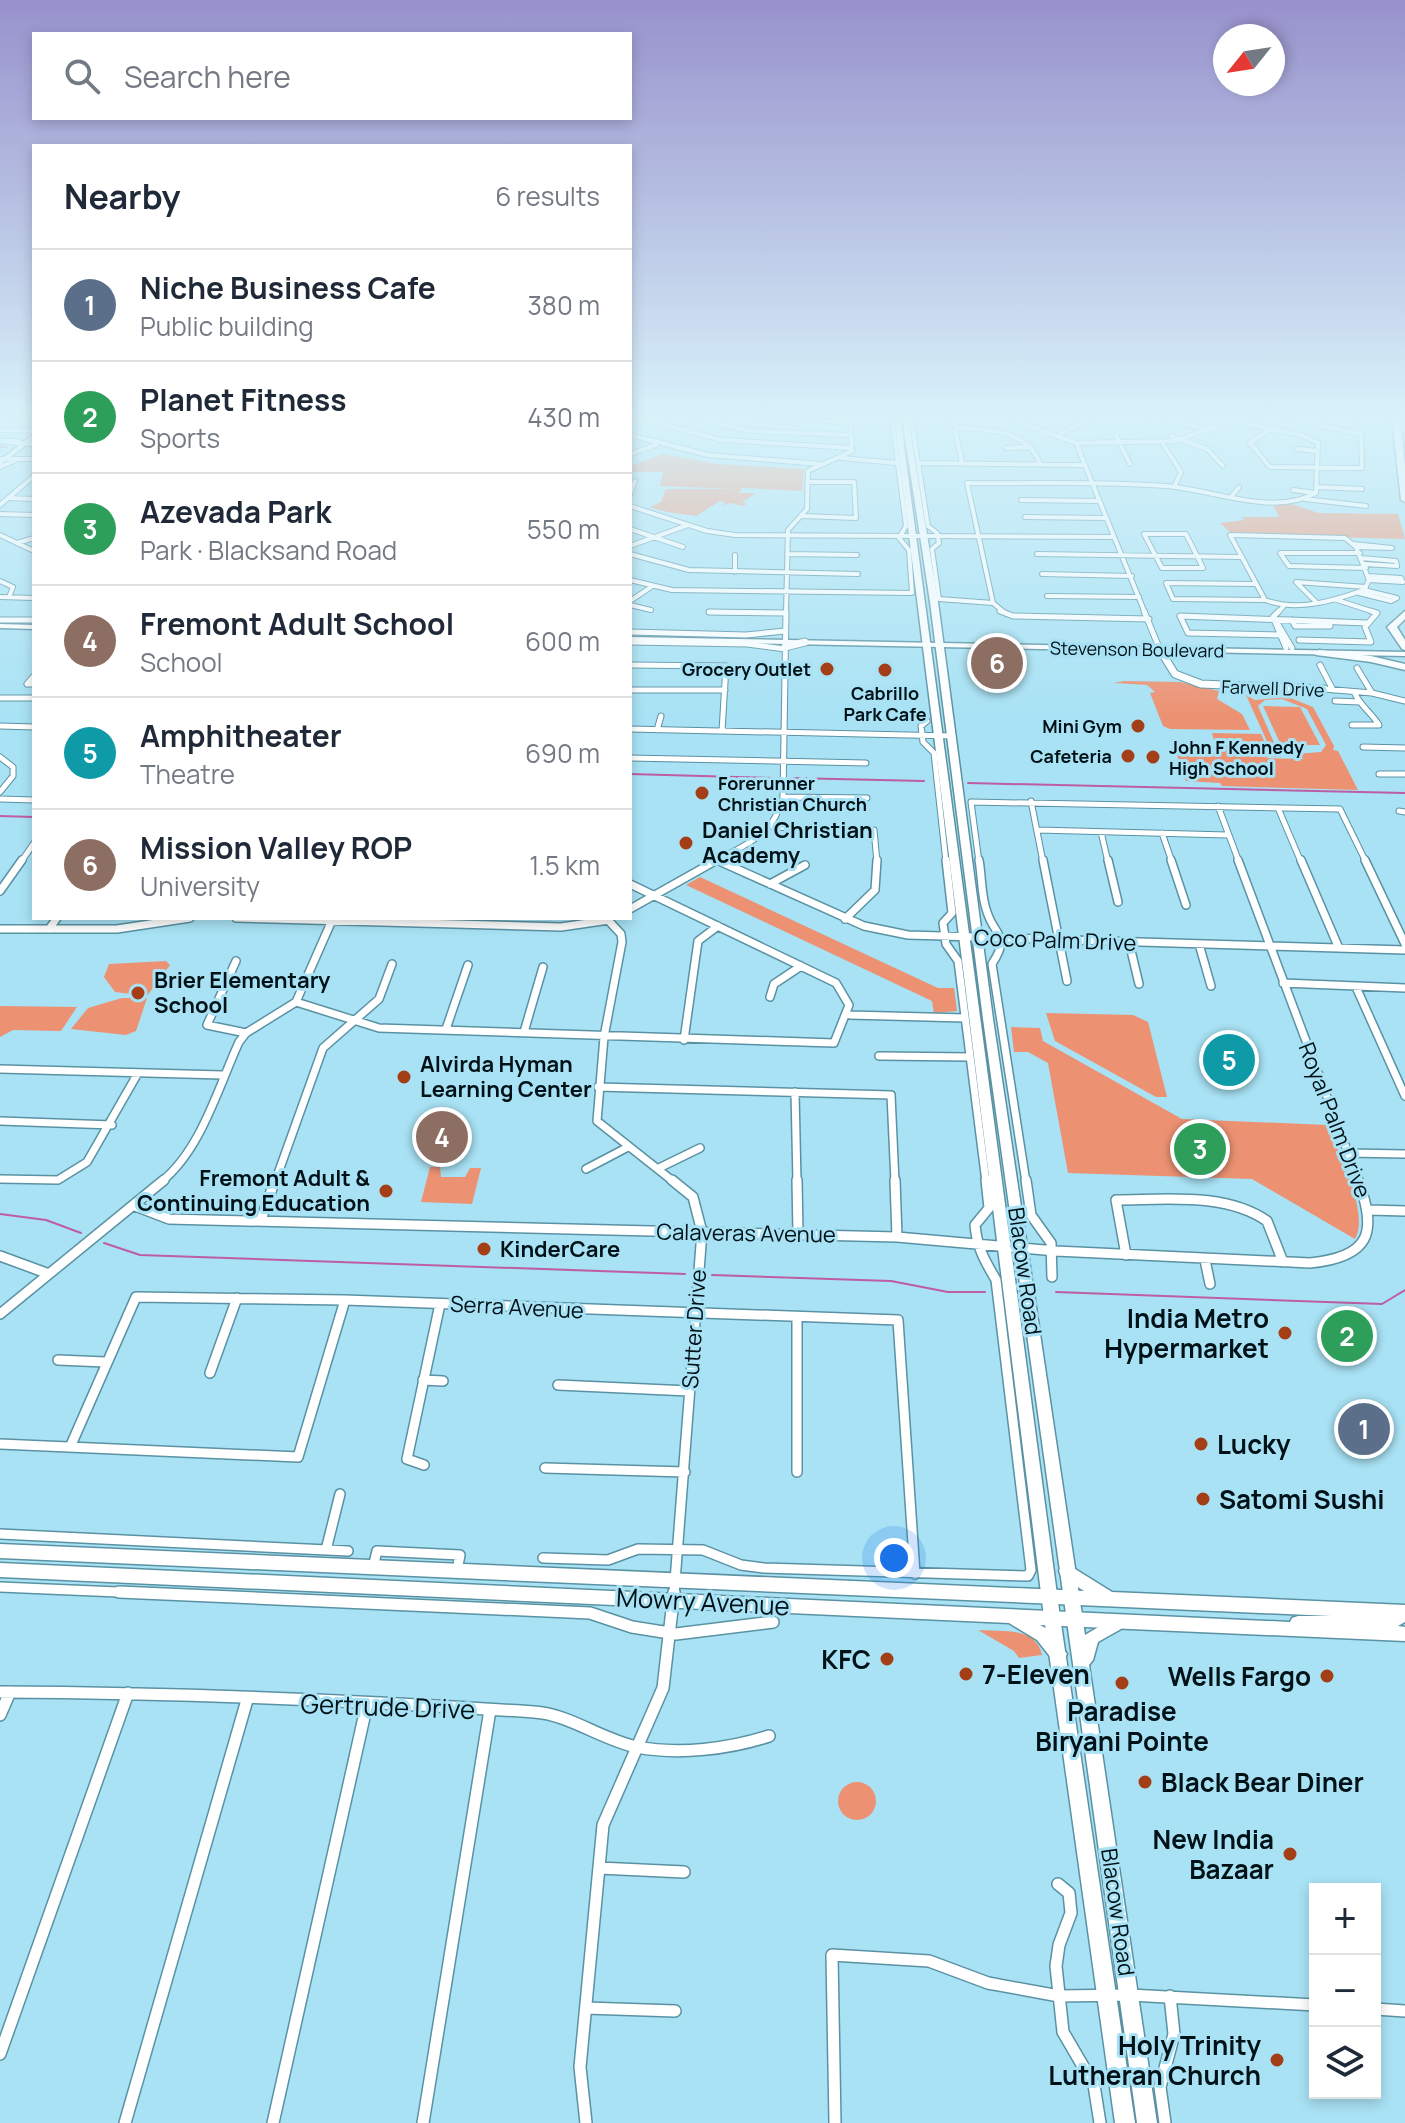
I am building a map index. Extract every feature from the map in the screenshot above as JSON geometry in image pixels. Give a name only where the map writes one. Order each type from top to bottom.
[{"type":"highway","points":[[1405,614],[1392,627],[1405,650]]},
{"type":"highway","points":[[1319,653],[1371,659],[1405,667]]},
{"type":"main road","name":"Blacow Road","points":[[910,517],[1014,1246],[1084,1680],[1147,2123]]},
{"type":"main road","name":"Blacow Road","points":[[920,517],[953,736],[971,938]]},
{"type":"main road","points":[[0,623],[32,623]]},
{"type":"main road","name":"Stevenson Boulevard","points":[[632,637],[929,642]]},
{"type":"main road","name":"Stevenson Boulevard","points":[[785,641],[940,642],[1319,653],[1405,650]]},
{"type":"main road","name":"Stevenson Boulevard","points":[[1160,648],[1405,650]]},
{"type":"main road","points":[[933,679],[948,697]]},
{"type":"main road","name":"Blacow Road","points":[[1014,1246],[1049,1596],[1125,2123]]},
{"type":"main road","name":"Mowry Avenue","points":[[0,1551],[1112,1599],[1402,1623]]},
{"type":"main road","name":"Mowry Avenue","points":[[0,1570],[1259,1627],[1402,1623]]},
{"type":"main road","points":[[1067,1571],[1092,1590],[1112,1599]]},
{"type":"main road","points":[[1009,1615],[1043,1635],[1058,1654]]},
{"type":"main road","points":[[1084,1680],[1087,1644],[1091,1638],[1105,1627],[1126,1620]]},
{"type":"street","points":[[664,517],[723,534],[899,538],[1114,537]]},
{"type":"street","points":[[773,827],[783,797],[787,536],[790,526],[802,517]]},
{"type":"street","points":[[831,517],[856,517]]},
{"type":"street","name":"Blacow Road","points":[[787,592],[912,593],[909,550],[899,538],[906,526],[905,517]]},
{"type":"street","name":"Blacow Road","points":[[927,517],[928,526],[937,533],[939,543],[932,549],[941,601],[993,603]]},
{"type":"street","points":[[975,517],[993,603],[1005,614],[1149,619]]},
{"type":"street","points":[[1031,517],[1106,518],[1160,648]]},
{"type":"street","points":[[632,545],[688,525]]},
{"type":"street","points":[[632,530],[683,547]]},
{"type":"street","points":[[1144,534],[1186,534],[1198,556],[1203,568],[1162,568],[1144,534]]},
{"type":"street","points":[[0,535],[32,550]]},
{"type":"street","points":[[1265,600],[1230,535],[1345,538],[1360,556],[1368,578],[1363,590]]},
{"type":"street","points":[[17,543],[32,539]]},
{"type":"street","points":[[1360,556],[1392,548],[1360,556],[1289,566],[1280,553],[1360,556],[1396,561],[1397,566],[1360,556]]},
{"type":"street","points":[[787,554],[857,555]]},
{"type":"street","points":[[1037,554],[1240,557]]},
{"type":"street","points":[[632,555],[679,569],[858,574]]},
{"type":"street","points":[[735,555],[735,572]]},
{"type":"street","points":[[1042,574],[1132,576]]},
{"type":"street","points":[[1368,578],[1401,578],[1403,582],[1368,578]]},
{"type":"street","points":[[0,581],[13,587],[9,597]]},
{"type":"street","points":[[632,581],[651,587],[787,592]]},
{"type":"street","points":[[1255,584],[1166,583],[1173,599],[1265,600],[1283,607],[1337,600],[1363,590],[1391,601],[1397,598],[1363,590],[1296,582],[1316,602]]},
{"type":"street","points":[[632,601],[651,587]]},
{"type":"street","points":[[1047,596],[1139,597]]},
{"type":"street","points":[[0,597],[32,598]]},
{"type":"street","points":[[1292,620],[1295,626],[1366,625],[1377,613],[1337,600]]},
{"type":"street","points":[[632,604],[651,610]]},
{"type":"street","points":[[1273,617],[1283,607]]},
{"type":"street","points":[[709,612],[786,613]]},
{"type":"street","points":[[1279,635],[1188,633],[1180,616],[1273,617],[1366,625]]},
{"type":"street","points":[[1037,617],[1040,629]]},
{"type":"street","points":[[1090,617],[1094,629]]},
{"type":"street","points":[[1273,617],[1279,635],[1289,648]]},
{"type":"street","points":[[1273,617],[1289,648]]},
{"type":"street","points":[[1299,640],[1371,642],[1366,625]]},
{"type":"street","points":[[1323,626],[1331,640]]},
{"type":"street","name":"Farwell Drive","points":[[1160,648],[1175,674],[1201,684],[1324,689],[1372,693],[1405,701]]},
{"type":"street","points":[[632,665],[726,666],[722,731]]},
{"type":"street","points":[[1320,665],[1333,690]]},
{"type":"street","points":[[1357,668],[1372,693]]},
{"type":"street","points":[[632,690],[725,690]]},
{"type":"street","points":[[1352,725],[1379,725],[1354,692]]},
{"type":"street","points":[[0,698],[32,698]]},
{"type":"street","points":[[1341,708],[1335,701],[1360,702]]},
{"type":"street","points":[[657,730],[661,716]]},
{"type":"street","points":[[927,721],[921,726],[920,736],[923,745],[934,753],[952,913],[943,923],[944,937]]},
{"type":"street","points":[[0,726],[32,725]]},
{"type":"street","points":[[632,729],[953,736]]},
{"type":"street","points":[[1363,747],[1405,748]]},
{"type":"street","points":[[0,757],[13,767],[13,776],[0,792]]},
{"type":"street","points":[[632,758],[866,763]]},
{"type":"street","points":[[1379,774],[1405,774]]},
{"type":"street","points":[[783,797],[867,798]]},
{"type":"street","points":[[0,799],[32,800]]},
{"type":"street","points":[[1031,801],[1067,981]]},
{"type":"street","points":[[1002,938],[999,925],[987,915],[971,802],[1340,809],[1405,947]]},
{"type":"street","name":"Royal Palm Drive","points":[[1014,1246],[1205,1260],[1310,1263],[1338,1260],[1358,1248],[1370,1230],[1369,1210],[1218,806]]},
{"type":"street","points":[[1278,808],[1338,946]]},
{"type":"street","points":[[632,908],[719,861],[773,827],[874,830],[879,883],[871,899],[845,919]]},
{"type":"street","points":[[1038,830],[1227,835]]},
{"type":"street","points":[[1101,832],[1118,902]]},
{"type":"street","points":[[1162,833],[1186,905]]},
{"type":"street","points":[[0,891],[32,846]]},
{"type":"street","name":"Coco Palm Drive","points":[[719,861],[845,919],[881,931],[971,938],[1405,947]]},
{"type":"street","points":[[770,884],[805,865]]},
{"type":"street","points":[[296,1002],[379,1028],[834,1043],[850,1015],[849,998],[844,989],[632,885]]},
{"type":"street","points":[[49,929],[56,920]]},
{"type":"street","points":[[0,929],[49,929],[164,920]]},
{"type":"street","points":[[0,1314],[135,1206],[185,1157],[222,1075],[246,1033],[296,1002],[332,920]]},
{"type":"street","points":[[361,920],[561,927],[604,920]]},
{"type":"street","name":"Sutter Drive","points":[[586,2123],[580,2067],[603,1825],[655,1713],[663,1688],[679,1549],[702,1232],[693,1197],[597,1121],[604,1037],[622,942],[621,934],[611,920]]},
{"type":"street","points":[[684,1040],[698,941],[718,926]]},
{"type":"street","name":"Blacow Road","points":[[944,937],[947,951],[958,961],[989,1208],[975,1225],[976,1242],[979,1258],[996,1280],[1031,1555],[1028,1576]]},
{"type":"street","name":"Blacow Road","points":[[1002,938],[1002,949],[992,964],[1031,1215],[1045,1230],[1056,1251],[1052,1277]]},
{"type":"street","points":[[1129,942],[1139,984]]},
{"type":"street","points":[[1199,944],[1211,986]]},
{"type":"street","points":[[236,961],[207,1025],[246,1033]]},
{"type":"street","points":[[261,1220],[323,1048],[379,999],[392,964]]},
{"type":"street","points":[[446,1029],[468,965]]},
{"type":"street","points":[[770,997],[774,984],[801,966]]},
{"type":"street","points":[[524,1032],[543,967]]},
{"type":"street","points":[[1283,983],[1405,988]]},
{"type":"street","points":[[1356,987],[1405,1096]]},
{"type":"street","points":[[850,1015],[965,1018]]},
{"type":"street","points":[[879,1056],[970,1057]]},
{"type":"street","points":[[901,1056],[902,1068]]},
{"type":"street","points":[[0,1069],[222,1075]]},
{"type":"street","points":[[0,1179],[48,1181],[69,1176],[87,1162],[112,1125],[138,1073]]},
{"type":"street","points":[[598,1087],[891,1095],[897,1237]]},
{"type":"street","points":[[795,1092],[798,1234]]},
{"type":"street","points":[[0,1121],[112,1125]]},
{"type":"street","points":[[586,1169],[628,1147]]},
{"type":"street","points":[[659,1168],[700,1148]]},
{"type":"street","points":[[1348,1153],[1405,1154]]},
{"type":"street","points":[[1126,1255],[1116,1200],[1231,1205],[1256,1212],[1270,1224],[1283,1262]]},
{"type":"street","name":"Calaveras Avenue","points":[[135,1206],[169,1219],[897,1237],[1014,1246]]},
{"type":"street","points":[[1369,1210],[1405,1211]]},
{"type":"street","points":[[0,1256],[49,1274]]},
{"type":"street","points":[[1205,1260],[1210,1284]]},
{"type":"street","name":"Serra Avenue","points":[[105,1362],[136,1297],[345,1300],[898,1320],[915,1574]]},
{"type":"street","points":[[210,1373],[237,1298]]},
{"type":"street","points":[[0,1444],[298,1457],[345,1300]]},
{"type":"street","points":[[424,1465],[407,1459],[440,1304]]},
{"type":"street","points":[[797,1318],[797,1472]]},
{"type":"street","points":[[58,1360],[105,1362],[71,1445]]},
{"type":"street","points":[[423,1380],[443,1381]]},
{"type":"street","points":[[558,1385],[689,1391]]},
{"type":"street","points":[[545,1468],[685,1472]]},
{"type":"street","points":[[326,1550],[340,1494]]},
{"type":"street","points":[[0,1534],[348,1551]]},
{"type":"street","name":"Mowry Avenue","points":[[543,1558],[608,1560],[638,1549],[679,1549],[721,1555],[753,1568],[1028,1576]]},
{"type":"street","name":"Mowry Avenue","points":[[0,1587],[590,1613],[623,1627],[667,1633],[705,1631],[745,1620],[773,1622]]},
{"type":"street","points":[[0,1715],[5,1692]]},
{"type":"street","name":"Gertrude Drive","points":[[5,1692],[128,1693],[539,1712],[637,1747],[699,1749],[741,1745],[769,1736]]},
{"type":"street","points":[[0,2054],[128,1693]]},
{"type":"street","points":[[125,2123],[247,1700]]},
{"type":"street","points":[[273,2123],[367,1704]]},
{"type":"street","points":[[423,2123],[490,1710]]},
{"type":"street","points":[[599,1868],[684,1872]]},
{"type":"street","name":"Blacow Road","points":[[1058,1884],[1069,1893],[1071,1913],[1059,1945],[1056,1966],[1063,2032],[1094,2085],[1100,2123]]},
{"type":"street","points":[[835,2123],[832,1955],[929,1961],[988,1983],[1059,1996],[1170,1996],[1309,2005]]},
{"type":"street","points":[[1165,2123],[1160,2087],[1174,2034],[1170,1996]]},
{"type":"street","points":[[586,2008],[675,2011]]},
{"type":"street","points":[[1381,2009],[1405,2011]]},
{"type":"shaded area","points":[[1241,517],[1399,517],[1405,539],[1252,535],[1230,532],[1220,523],[1245,520]]},
{"type":"shaded area","points":[[1180,682],[1219,691],[1217,699],[1242,714],[1250,730],[1170,729],[1163,726],[1150,693],[1155,692],[1147,685],[1114,683]]},
{"type":"shaded area","points":[[1246,695],[1255,700],[1288,697],[1313,707],[1334,746],[1333,750],[1338,751],[1358,790],[1222,786],[1220,783],[1186,781],[1176,752],[1217,753],[1212,733],[1261,734],[1271,756],[1265,758],[1305,759],[1280,753],[1281,757],[1274,757]],"holes":[[[1282,699],[1307,709],[1326,745],[1321,752],[1296,754],[1275,745],[1258,706],[1265,700]]]},
{"type":"shaded area","points":[[1263,706],[1300,707],[1320,745],[1281,745]]},
{"type":"shaded area","points":[[700,877],[938,988],[954,988],[957,1011],[934,1013],[932,1001],[686,885]]},
{"type":"shaded area","points":[[166,961],[170,965],[147,996],[115,992],[104,977],[109,964]]},
{"type":"shaded area","points":[[122,998],[147,998],[136,1031],[126,1035],[71,1029],[88,1008]]},
{"type":"shaded area","points":[[0,1006],[77,1007],[61,1031],[13,1030],[0,1037]]},
{"type":"shaded area","points":[[1046,1013],[1133,1015],[1148,1022],[1167,1097],[1156,1097],[1055,1041]]},
{"type":"shaded area","points":[[1011,1027],[1040,1028],[1043,1041],[1182,1119],[1328,1125],[1356,1199],[1359,1228],[1355,1239],[1252,1179],[1068,1173],[1048,1063],[1028,1052],[1014,1052]]},
{"type":"shaded area","points":[[430,1167],[440,1167],[441,1177],[465,1177],[470,1168],[481,1168],[472,1204],[421,1202]]},
{"type":"shaded area","points":[[978,1630],[1025,1635],[1033,1639],[1042,1655],[1019,1658],[1014,1651]]},
{"type":"shaded area","points":[[857,1782],[870,1788],[876,1801],[870,1814],[857,1820],[844,1814],[838,1801],[844,1788]]},
{"type":"waterway","points":[[632,774],[773,778]]},
{"type":"waterway","points":[[791,778],[924,781]]},
{"type":"waterway","points":[[968,783],[1405,793]]},
{"type":"waterway","points":[[0,816],[32,817]]},
{"type":"waterway","points":[[0,1214],[46,1220],[81,1233]]},
{"type":"waterway","points":[[104,1243],[140,1255],[685,1274]]},
{"type":"waterway","points":[[712,1275],[891,1281],[948,1292],[985,1292]]},
{"type":"waterway","points":[[1056,1292],[1382,1304],[1405,1290]]},
{"type":"place","name":"Mission Valley ROP","points":[[997,663]]},
{"type":"place","name":"Grocery Outlet","points":[[827,669]]},
{"type":"place","name":"Cabrillo Park Cafe","points":[[885,670]]},
{"type":"place","name":"Mini Gym","points":[[1138,726]]},
{"type":"place","name":"Cafeteria","points":[[1128,756]]},
{"type":"place","name":"John F Kennedy High School","points":[[1153,757]]},
{"type":"place","name":"Forerunner Christian Church","points":[[702,793]]},
{"type":"place","name":"Daniel Christian Academy","points":[[686,843]]},
{"type":"place","name":"Brier Elementary School","points":[[138,993]]},
{"type":"place","name":"Amphitheater","points":[[1229,1060]]},
{"type":"place","name":"Alvirda Hyman Learning Center","points":[[404,1077]]},
{"type":"place","name":"Fremont Adult School","points":[[442,1137]]},
{"type":"place","name":"Azevada Park","points":[[1200,1149]]},
{"type":"place","name":"Fremont Adult & Continuing Education","points":[[386,1191]]},
{"type":"place","name":"KinderCare","points":[[484,1249]]},
{"type":"place","name":"India Metro Hypermarket","points":[[1285,1333]]},
{"type":"place","name":"Planet Fitness","points":[[1347,1336]]},
{"type":"place","name":"Niche Business Cafe","points":[[1364,1429]]},
{"type":"place","name":"Lucky","points":[[1201,1444]]},
{"type":"place","name":"Satomi Sushi","points":[[1203,1499]]},
{"type":"place","name":"KFC","points":[[887,1659]]},
{"type":"place","name":"7-Eleven","points":[[966,1674]]},
{"type":"place","name":"Wells Fargo","points":[[1327,1676]]},
{"type":"place","name":"Paradise Biryani Pointe","points":[[1122,1683]]},
{"type":"place","name":"Black Bear Diner","points":[[1145,1782]]},
{"type":"place","name":"New India Bazaar","points":[[1290,1854]]},
{"type":"place","name":"Holy Trinity Lutheran Church","points":[[1277,2060]]}]
